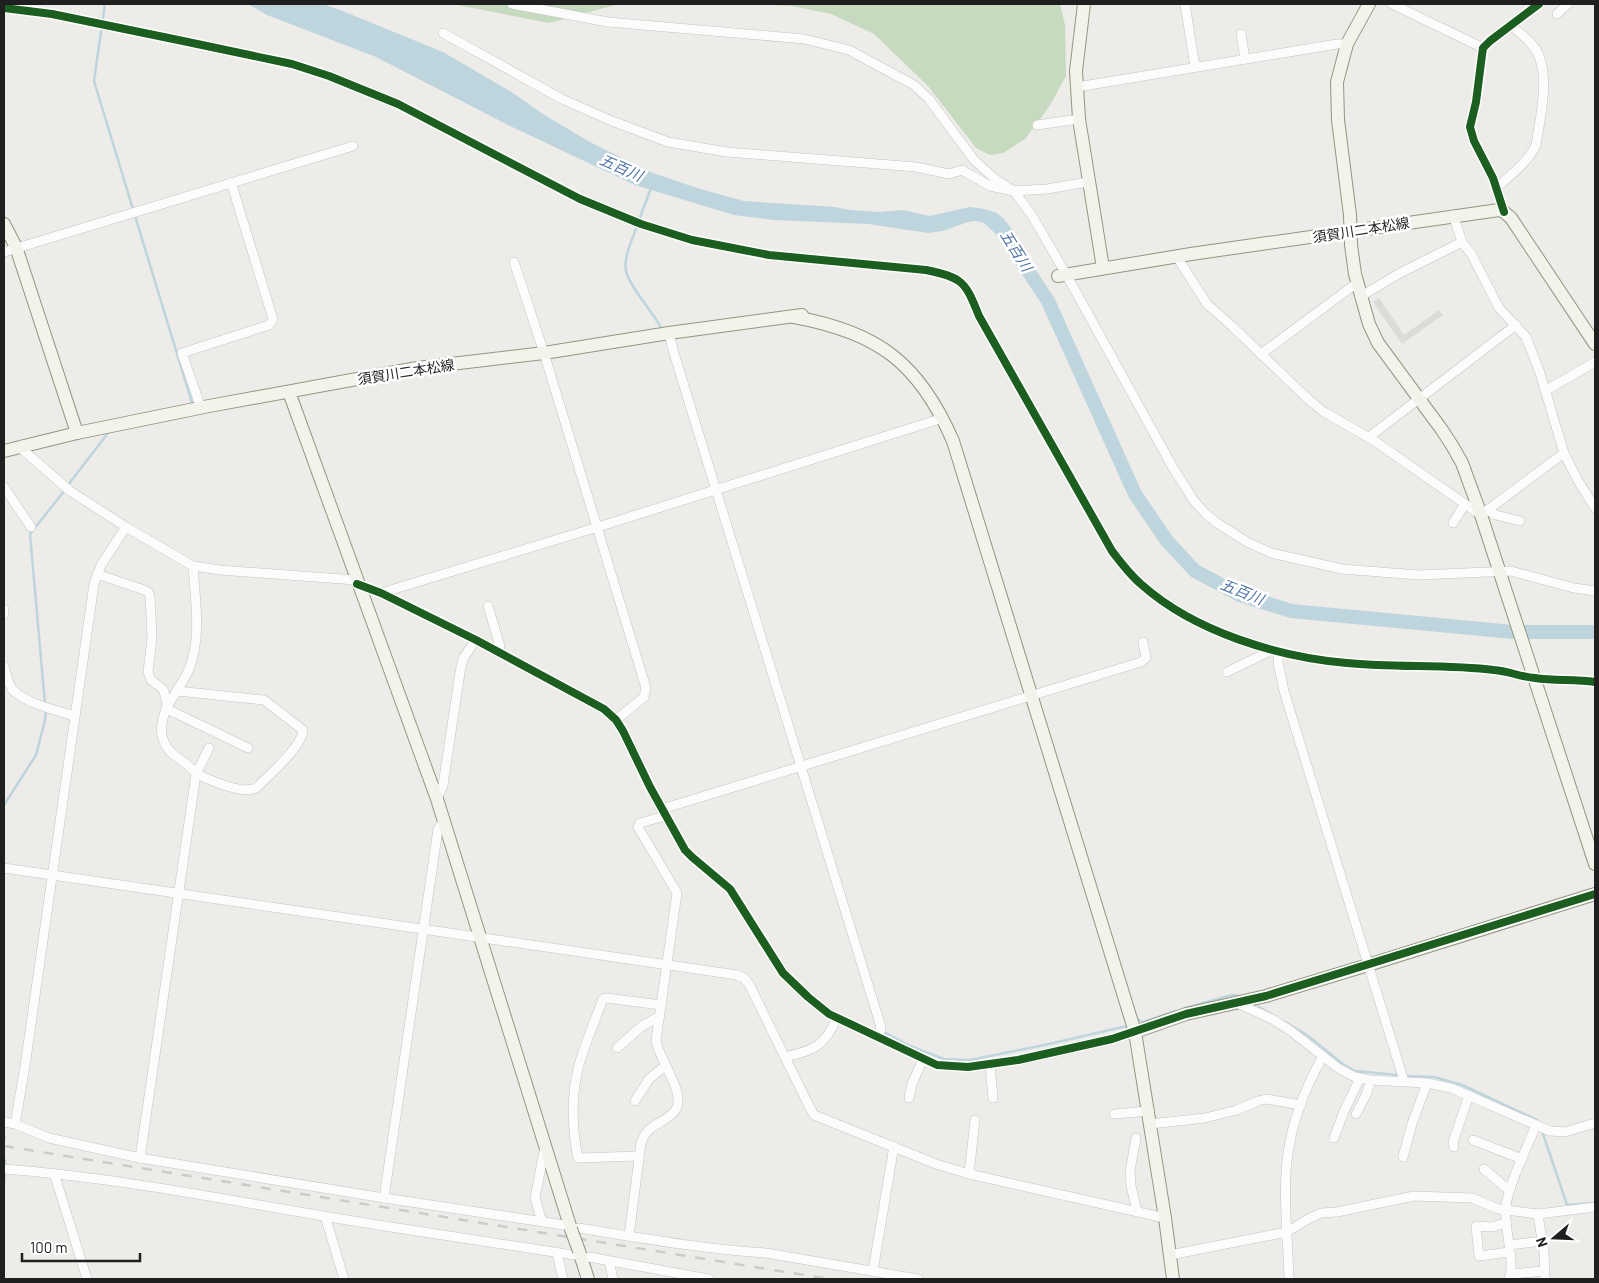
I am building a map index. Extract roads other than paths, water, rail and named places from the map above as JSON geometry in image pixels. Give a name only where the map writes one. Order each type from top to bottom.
[{"type":"street","points":[[512,4],[608,22],[804,39],[849,50],[914,85],[929,99],[974,160],[995,179],[1014,191],[1031,214],[1062,275],[1194,501],[1217,523],[1247,542],[1271,554],[1342,569],[1418,574],[1511,571],[1574,588],[1595,591]]},
{"type":"street","points":[[1084,4],[1076,71],[1076,87],[1088,182],[1103,268]]},
{"type":"street","points":[[1185,4],[1195,67]]},
{"type":"street","points":[[1369,4],[1347,44],[1337,82],[1352,260],[1360,297],[1378,343],[1442,430],[1462,463],[1484,513],[1499,572],[1595,864]]},
{"type":"street","points":[[1392,4],[1483,48]]},
{"type":"street","points":[[1539,4],[1483,48],[1470,127],[1474,141],[1497,187],[1504,212],[1511,218],[1595,344]]},
{"type":"street","points":[[1557,14],[1568,4]]},
{"type":"street","points":[[4,8],[52,14],[183,41],[292,64],[330,76],[398,104],[580,199],[641,224],[692,240],[769,255],[926,270],[946,274],[956,279],[969,290],[979,316],[1112,551],[1126,570],[1156,597],[1216,630],[1279,652],[1348,663],[1495,670],[1595,682]]},
{"type":"street","points":[[1497,187],[1521,166],[1533,151],[1536,145],[1543,99],[1544,82],[1539,56],[1534,47],[1512,26]]},
{"type":"street","points":[[442,32],[562,99],[612,121],[668,142],[727,152],[916,167],[949,174],[962,170],[990,186],[1014,191],[1047,189],[1088,182]]},
{"type":"street","points":[[1241,34],[1245,59]]},
{"type":"street","points":[[1076,87],[1347,44]]},
{"type":"street","points":[[1037,125],[1079,119]]},
{"type":"street","points":[[10,250],[353,146]]},
{"type":"street","points":[[201,408],[182,353],[269,325],[273,319],[231,182]]},
{"type":"street","name":"須賀川二本松線","points":[[1062,275],[1176,256],[1350,232],[1493,209],[1504,212]]},
{"type":"street","points":[[1453,215],[1462,242],[1472,255],[1499,308],[1526,337],[1532,350],[1564,454],[1595,508]]},
{"type":"street","points":[[4,224],[10,250],[77,433]]},
{"type":"street","points":[[1360,297],[1400,273],[1462,242]]},
{"type":"street","points":[[1176,256],[1206,304],[1324,412],[1369,437],[1465,504],[1484,513],[1520,521]]},
{"type":"street","points":[[514,262],[598,527],[646,688],[644,697],[616,720]]},
{"type":"street","points":[[1261,354],[1357,283]]},
{"type":"street","name":"須賀川二本松線","points":[[4,451],[77,433],[201,408],[418,368],[544,353],[811,313]]},
{"type":"street","points":[[794,317],[847,330],[885,349],[921,384],[943,418],[962,468],[1136,1032],[1173,1279]]},
{"type":"street","points":[[1369,437],[1516,325]]},
{"type":"street","points":[[669,333],[877,1014],[880,1027],[879,1037]]},
{"type":"street","points":[[1544,391],[1595,362]]},
{"type":"street","points":[[289,392],[437,798],[588,1279]]},
{"type":"street","points":[[381,593],[598,527],[943,418]]},
{"type":"street","points":[[22,446],[23,450],[67,488],[126,527],[193,566],[357,582],[476,640],[604,709],[616,720],[630,743],[650,787],[685,850],[735,895],[783,973],[818,1006],[837,1018],[923,1059],[944,1066],[968,1067],[1018,1060],[1112,1039],[1186,1014],[1237,1003],[1368,965],[1595,894]]},
{"type":"street","points":[[1484,513],[1564,454]]},
{"type":"street","points":[[4,488],[31,528]]},
{"type":"street","points":[[1453,523],[1465,504]]},
{"type":"street","points":[[15,1124],[97,574],[126,527]]},
{"type":"street","points":[[177,691],[264,700],[303,730],[301,738],[254,790],[234,788],[196,774],[193,769],[171,754],[162,737],[162,726],[167,709],[189,669],[194,651],[196,632],[193,566]]},
{"type":"street","points":[[97,574],[148,592],[150,596],[152,638],[148,672],[151,680],[163,689],[167,709]]},
{"type":"street","points":[[488,606],[500,646],[499,652]]},
{"type":"street","points":[[4,609],[4,614]]},
{"type":"street","points":[[437,798],[443,785],[461,666],[464,657],[476,640]]},
{"type":"street","points":[[629,1236],[641,1143],[645,1133],[673,1113],[677,1105],[677,1092],[657,1047],[656,1040],[677,893],[638,827],[640,823],[663,812],[800,766],[1141,662],[1146,658],[1143,642]]},
{"type":"street","points":[[1227,672],[1266,654],[1269,649]]},
{"type":"street","points":[[1279,652],[1278,662],[1284,691],[1404,1081]]},
{"type":"street","points":[[4,666],[12,688],[18,694],[46,708],[75,716]]},
{"type":"street","points":[[167,709],[248,748]]},
{"type":"street","points":[[140,1158],[196,774],[208,748]]},
{"type":"street","points":[[384,1198],[422,929],[438,829],[444,822]]},
{"type":"street","points":[[4,868],[737,975],[744,978],[749,984],[814,1115],[936,1164],[970,1174],[1165,1218]]},
{"type":"street","points":[[638,1156],[578,1158],[573,1112],[577,1076],[579,1065],[604,999],[661,1005]]},
{"type":"street","points":[[1237,1003],[1272,1019],[1346,1073],[1360,1078],[1427,1083],[1451,1088],[1550,1131],[1565,1132],[1595,1123]]},
{"type":"street","points":[[617,1048],[642,1026],[660,1016]]},
{"type":"street","points":[[785,1057],[813,1049],[826,1037],[837,1018]]},
{"type":"street","points":[[1289,1279],[1287,1161],[1293,1131],[1305,1090],[1323,1056]]},
{"type":"street","points":[[909,1098],[912,1084],[923,1059]]},
{"type":"street","points":[[990,1064],[993,1098]]},
{"type":"street","points":[[634,1101],[649,1079],[665,1066]]},
{"type":"street","points":[[1334,1138],[1344,1111],[1360,1078]]},
{"type":"street","points":[[1356,1114],[1371,1080]]},
{"type":"street","points":[[1403,1157],[1412,1124],[1427,1083]]},
{"type":"street","points":[[1454,1147],[1453,1142],[1469,1095]]},
{"type":"street","points":[[1150,1124],[1205,1118],[1237,1110],[1266,1099],[1301,1104]]},
{"type":"street","points":[[1114,1114],[1149,1111]]},
{"type":"street","points":[[970,1174],[975,1120]]},
{"type":"street","points":[[4,1122],[15,1124],[49,1138],[140,1158],[629,1236],[744,1252],[766,1253],[918,1279]]},
{"type":"street","points":[[1537,1126],[1510,1189],[1506,1210],[1510,1277],[1544,1275],[1544,1252],[1538,1214]]},
{"type":"street","points":[[1136,1138],[1130,1171],[1136,1211]]},
{"type":"street","points":[[1473,1140],[1522,1159]]},
{"type":"street","points":[[542,1222],[535,1198],[545,1144]]},
{"type":"street","points":[[873,1271],[894,1146]]},
{"type":"street","points":[[4,1169],[54,1173],[192,1193],[325,1216],[557,1253],[580,1255],[709,1279]]},
{"type":"street","points":[[1484,1169],[1510,1189]]},
{"type":"street","points":[[54,1173],[87,1279]]},
{"type":"street","points":[[1170,1256],[1287,1232],[1308,1218],[1321,1213],[1337,1212],[1414,1196],[1472,1198],[1498,1209],[1538,1214],[1595,1207]]},
{"type":"street","points":[[325,1216],[344,1279]]},
{"type":"street","points":[[1506,1223],[1492,1227],[1476,1226],[1478,1256],[1542,1241]]},
{"type":"street","points":[[557,1253],[563,1279]]},
{"type":"street","points":[[609,1261],[613,1279]]},
{"type":"water","points":[[248,4],[323,4],[443,52],[513,93],[543,114],[588,141],[650,172],[700,189],[744,201],[835,207],[850,210],[879,212],[903,210],[929,216],[970,207],[997,213],[1011,228],[1038,274],[1024,277],[999,237],[984,223],[976,221],[943,231],[928,233],[868,224],[774,220],[734,215],[635,185],[508,125],[376,57],[267,15]]},
{"type":"waterway","points":[[105,4],[94,81],[192,403],[190,404]]},
{"type":"waterway","points":[[639,220],[651,188]]},
{"type":"waterway","points":[[637,226],[627,254],[626,271],[632,285],[663,331]]},
{"type":"waterway","name":"五百川","points":[[1021,260],[1048,301],[1135,494],[1167,541],[1195,571],[1240,595],[1291,611],[1513,632],[1595,632]]},
{"type":"waterway","points":[[68,485],[108,433]]},
{"type":"waterway","points":[[45,704],[30,534],[65,490]]},
{"type":"waterway","points":[[4,805],[36,755],[46,710]]},
{"type":"waterway","points":[[1185,1008],[1232,995],[1240,996]]},
{"type":"waterway","points":[[1259,1007],[1271,1014]]},
{"type":"waterway","points":[[1135,1018],[1143,1022],[1175,1011]]},
{"type":"waterway","points":[[1285,1022],[1307,1035],[1344,1065],[1355,1071],[1397,1075]]},
{"type":"waterway","points":[[882,1031],[910,1046],[944,1059],[970,1060],[1049,1044],[1127,1026],[1127,1024]]},
{"type":"waterway","points":[[1407,1076],[1434,1077],[1462,1085],[1537,1120],[1539,1124]]},
{"type":"waterway","points":[[1542,1131],[1567,1205],[1594,1203]]},
{"type":"waterway","points":[[5,1160],[6,1167]]},
{"type":"waterway","points":[[4,1183],[5,1172]]},
{"type":"railway","points":[[4,1146],[829,1279]]}]
